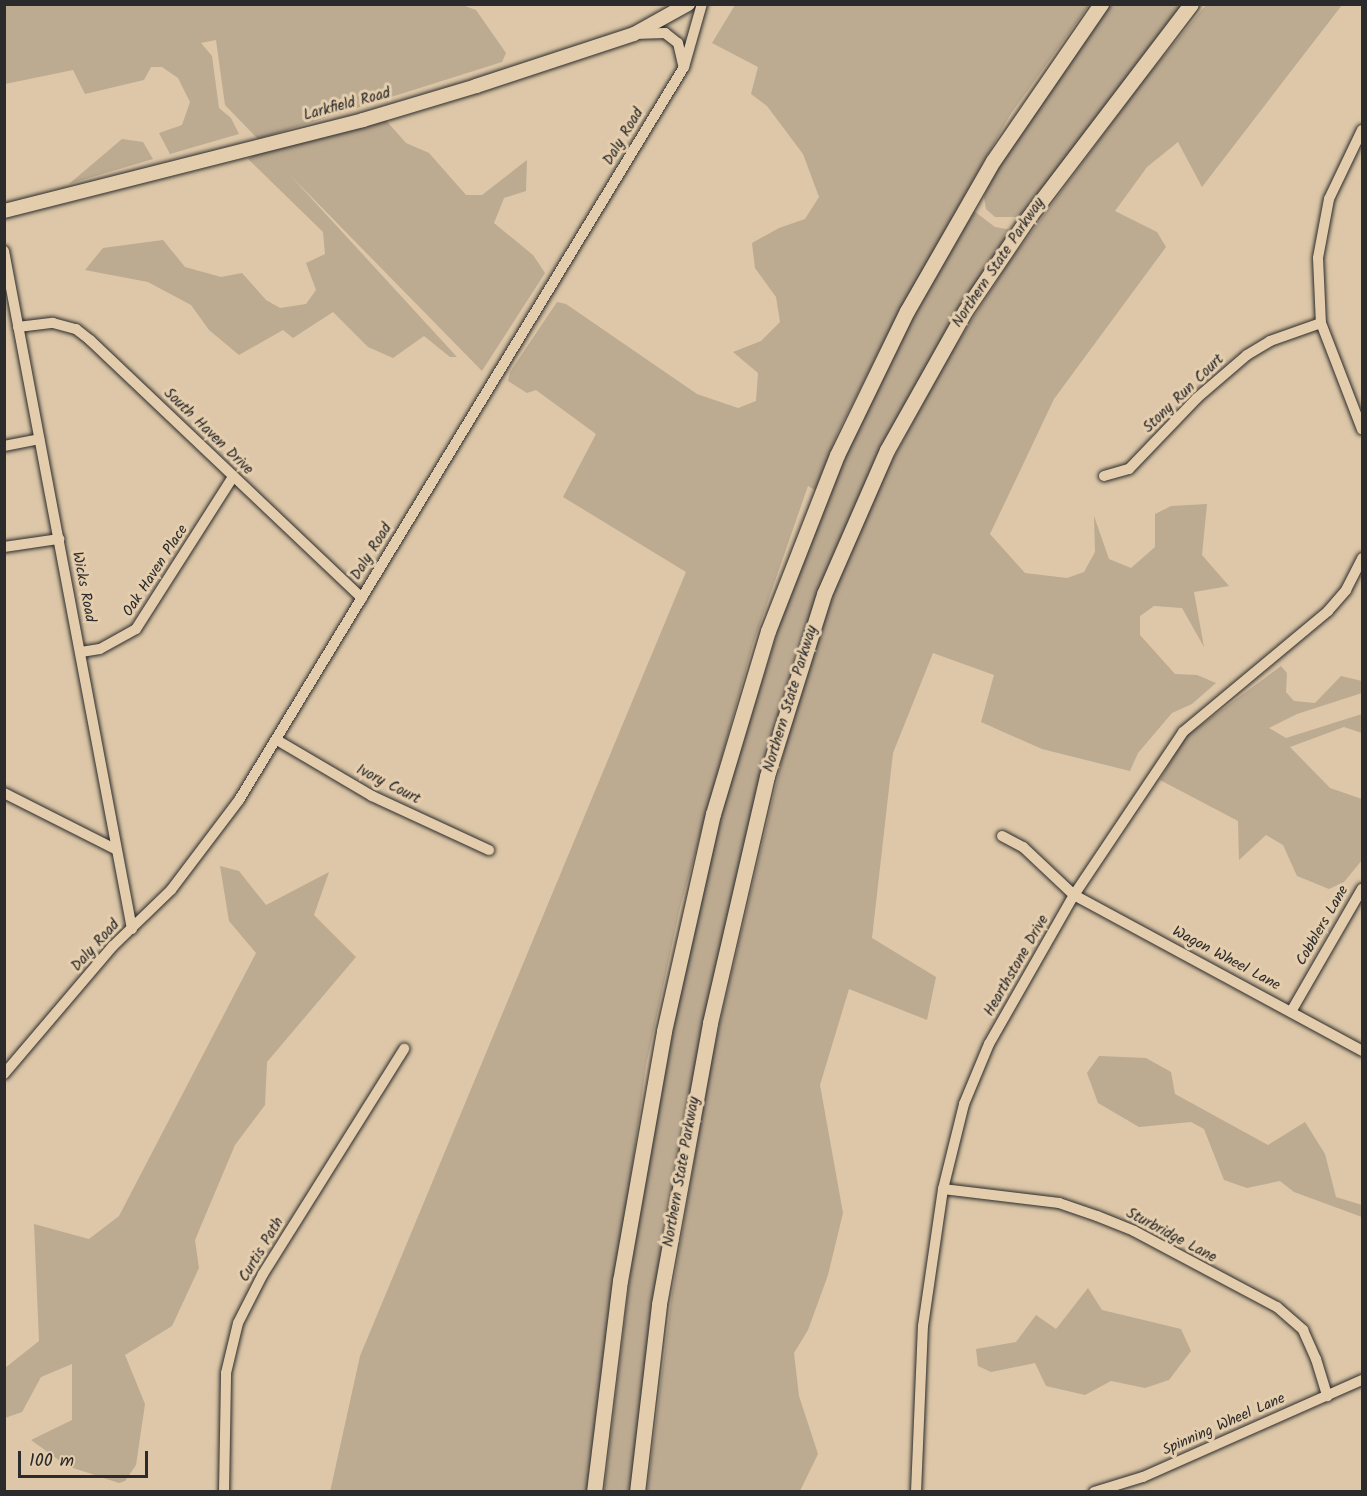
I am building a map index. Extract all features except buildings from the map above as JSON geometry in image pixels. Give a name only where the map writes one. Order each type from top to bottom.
[{"type":"highway","points":[[594,1491],[624,1261],[664,1032],[713,814],[768,631],[837,455],[907,311],[993,161],[1101,4]]},
{"type":"highway","name":"Northern State Parkway","points":[[637,1491],[660,1294],[710,1023],[767,776],[821,604],[883,459],[960,320],[1028,218],[1191,4]]},
{"type":"main road","name":"Larkfield Road","points":[[4,211],[209,156],[363,120],[634,34],[688,4]]},
{"type":"street","name":"Daly Road","points":[[4,1074],[206,847],[277,740],[684,67],[702,4]]},
{"type":"street","points":[[634,34],[664,33],[678,43],[684,67]]},
{"type":"street","points":[[1362,130],[1329,199],[1318,258],[1321,323],[1362,429]]},
{"type":"street","name":"Wicks Road","points":[[4,251],[81,652],[115,849],[132,929]]},
{"type":"street","name":"South Haven Drive","points":[[18,327],[53,323],[76,329],[362,598]]},
{"type":"street","name":"Stony Run Court","points":[[1104,476],[1129,470],[1197,398],[1247,356],[1270,341],[1321,323]]},
{"type":"street","points":[[4,446],[39,439]]},
{"type":"street","name":"Oak Haven Place","points":[[81,652],[100,649],[136,629],[233,477]]},
{"type":"street","points":[[4,547],[59,539]]},
{"type":"street","name":"Hearthstone Drive","points":[[916,1491],[923,1326],[943,1189],[964,1104],[989,1044],[1074,895],[1183,732],[1328,611],[1346,590],[1362,558]]},
{"type":"street","name":"Ivory Court","points":[[277,740],[372,796],[489,850]]},
{"type":"street","points":[[4,793],[115,849]]},
{"type":"street","name":"Wagon Wheel Lane","points":[[1002,836],[1023,847],[1074,895],[1292,1010],[1362,1051]]},
{"type":"street","name":"Cobblers Lane","points":[[1292,1010],[1362,889]]},
{"type":"street","name":"Curtis Path","points":[[224,1491],[226,1373],[238,1323],[263,1274],[404,1049]]},
{"type":"street","name":"Sturbridge Lane","points":[[943,1189],[1059,1203],[1097,1216],[1134,1231],[1277,1307],[1303,1329],[1327,1396]]},
{"type":"street","name":"Spinning Wheel Lane","points":[[1095,1491],[1143,1477],[1362,1380]]},
{"type":"shaded area","points":[[4,5],[462,5],[476,10],[506,53],[502,62],[258,139],[225,105],[216,40],[201,43],[212,56],[219,108],[231,118],[239,134],[170,154],[159,133],[182,125],[190,102],[178,78],[162,67],[151,67],[144,80],[85,94],[73,70],[5,84]]},
{"type":"shaded area","points":[[735,5],[1089,5],[1010,115],[899,312],[838,432],[815,490],[808,486],[753,644],[680,908],[646,1066],[588,1491],[330,1492],[360,1356],[686,572],[563,497],[596,434],[536,390],[527,393],[508,381],[510,372],[557,302],[566,304],[697,394],[738,408],[756,401],[758,373],[733,352],[761,341],[780,322],[776,297],[755,268],[752,243],[779,228],[805,219],[819,197],[803,154],[767,106],[751,94],[758,67],[712,43]]},
{"type":"shaded area","points":[[1109,5],[1185,5],[1022,217],[995,217],[986,209],[984,197],[991,178]]},
{"type":"shaded area","points":[[1206,5],[1342,5],[1202,187],[1178,142],[1147,167],[1115,211],[1157,232],[1166,247],[1054,399],[990,534],[1025,573],[1067,578],[1084,572],[1095,552],[1094,516],[1109,559],[1131,568],[1155,547],[1155,514],[1171,506],[1207,504],[1202,555],[1229,586],[1194,592],[1204,647],[1182,608],[1154,606],[1140,616],[1140,635],[1175,674],[1197,675],[1216,683],[1192,704],[1172,713],[1138,753],[1130,771],[1042,749],[981,722],[994,675],[933,653],[893,753],[872,938],[936,977],[927,1020],[849,989],[820,1085],[843,1213],[828,1275],[808,1330],[794,1353],[799,1396],[818,1454],[800,1491],[647,1492],[672,1294],[711,1061],[798,692],[839,580],[880,483],[952,351],[1010,261],[1143,81]]},
{"type":"shaded area","points":[[383,117],[406,143],[429,153],[466,195],[482,195],[527,160],[526,191],[504,198],[494,223],[533,255],[545,273],[482,371],[289,174],[457,357],[450,357],[424,336],[393,358],[368,347],[333,312],[293,338],[283,330],[239,355],[209,330],[191,305],[148,282],[85,270],[103,248],[163,240],[185,267],[221,277],[242,273],[266,300],[280,308],[306,304],[316,290],[306,263],[325,254],[323,232],[248,159],[265,148]]},
{"type":"shaded area","points":[[122,139],[143,142],[153,159],[69,184]]},
{"type":"shaded area","points":[[974,211],[995,227],[1013,230],[861,492],[747,844],[633,1491],[604,1492],[631,1270],[658,1107],[690,944],[726,798],[789,594],[848,446],[884,369]]},
{"type":"shaded area","points":[[1281,666],[1287,673],[1286,692],[1294,701],[1315,703],[1341,676],[1362,681],[1362,693],[1297,714],[1269,728],[1286,738],[1362,714],[1362,733],[1344,727],[1290,747],[1330,788],[1362,799],[1362,860],[1344,882],[1329,889],[1297,876],[1283,845],[1266,835],[1239,860],[1238,821],[1160,780],[1185,737]]},
{"type":"shaded area","points":[[220,866],[239,871],[266,905],[329,872],[314,915],[356,957],[267,1062],[265,1105],[235,1145],[195,1240],[199,1268],[172,1326],[125,1355],[145,1404],[136,1465],[125,1481],[119,1483],[67,1466],[31,1440],[72,1420],[72,1364],[41,1377],[22,1412],[5,1418],[5,1368],[39,1341],[34,1224],[89,1239],[119,1216],[256,953],[229,921]]},
{"type":"shaded area","points":[[1099,1056],[1146,1058],[1171,1072],[1175,1094],[1268,1145],[1305,1122],[1325,1154],[1336,1197],[1362,1205],[1362,1217],[1294,1192],[1280,1181],[1247,1188],[1224,1180],[1204,1129],[1191,1122],[1139,1127],[1098,1103],[1087,1073]]},
{"type":"shaded area","points":[[1088,1288],[1102,1310],[1181,1329],[1191,1351],[1169,1380],[1145,1388],[1111,1381],[1085,1395],[1046,1386],[1035,1363],[991,1372],[978,1366],[976,1349],[1016,1342],[1036,1315],[1056,1329]]}]
